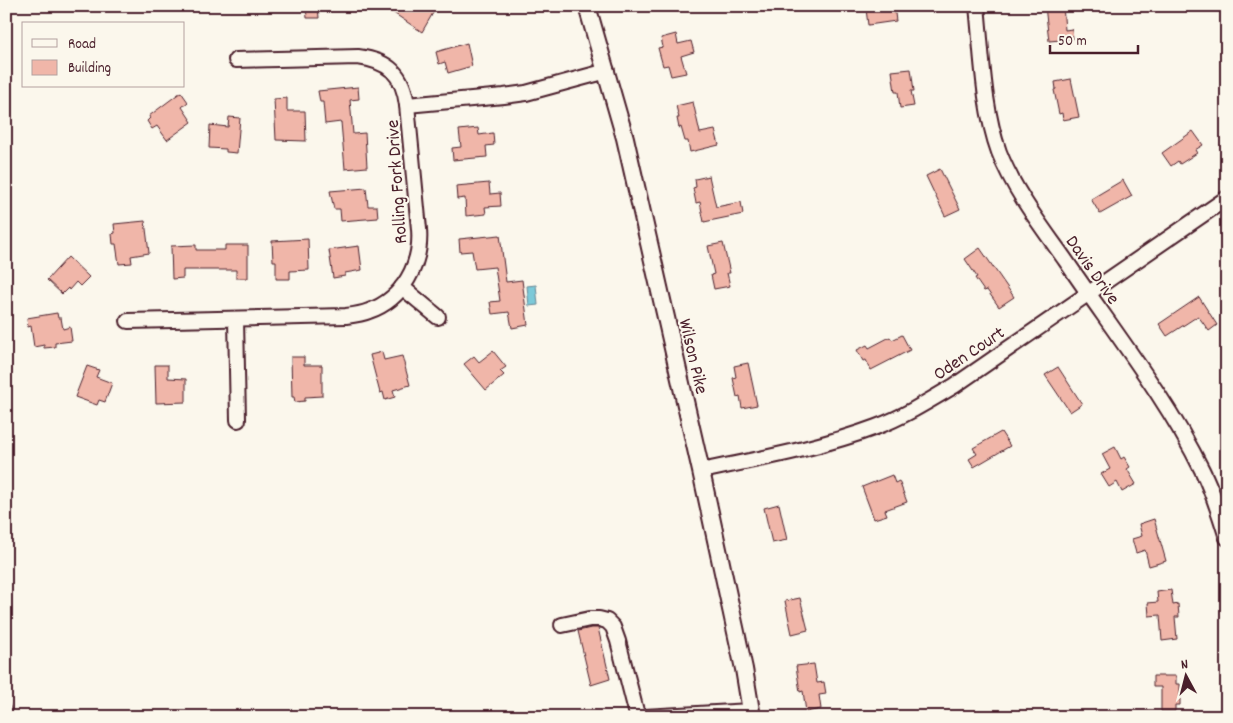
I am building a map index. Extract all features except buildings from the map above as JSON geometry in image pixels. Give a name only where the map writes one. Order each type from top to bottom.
[{"type":"main road","name":"Wilson Pike","points":[[587,6],[625,138],[701,471],[744,669],[751,714]]},
{"type":"street","name":"Davis Drive","points":[[977,6],[988,109],[999,150],[1023,199],[1161,400],[1185,439],[1215,499],[1227,538]]},
{"type":"street","name":"Rolling Fork Drive","points":[[128,321],[359,314],[380,306],[402,287],[415,266],[420,238],[408,105],[405,89],[400,79],[385,65],[368,58],[236,60]]},
{"type":"street","points":[[408,105],[504,96],[607,72]]},
{"type":"street","name":"Oden Court","points":[[701,471],[838,440],[877,427],[922,406],[954,386],[1227,198]]},
{"type":"street","points":[[402,287],[438,317]]},
{"type":"street","points":[[236,319],[238,420]]},
{"type":"street","points":[[562,625],[599,619],[607,621],[613,627],[638,715],[644,717],[751,714]]},
{"type":"water","points":[[536,285],[538,305],[529,306],[527,286]]},
{"type":"railway","points":[[6,701],[13,717]]}]
